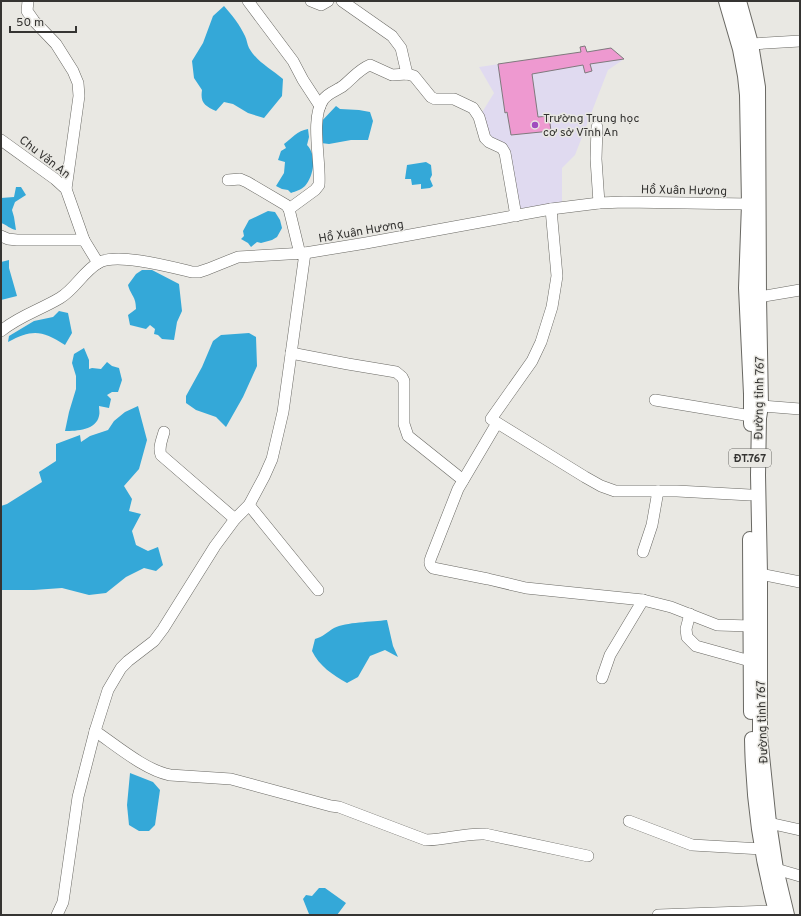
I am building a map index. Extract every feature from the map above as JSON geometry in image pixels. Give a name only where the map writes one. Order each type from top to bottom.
[{"type":"main road","name":"Đường tỉnh 767","points":[[726,1],[740,49],[747,95],[759,297],[755,383]]},
{"type":"main road","name":"Đường tỉnh 767","points":[[739,1],[751,44],[758,87],[754,204],[746,288],[755,383],[756,411],[750,495],[750,661],[752,751],[762,849],[768,878],[780,914]]},
{"type":"main road","name":"Đường tỉnh 767","points":[[756,411],[759,418],[760,736],[780,914]]},
{"type":"street","points":[[28,1],[27,11],[34,21],[56,44],[78,83],[79,96],[66,189]]},
{"type":"street","points":[[248,1],[293,62],[320,106]]},
{"type":"street","points":[[311,1],[321,5],[328,1]]},
{"type":"street","points":[[342,1],[392,36],[401,48],[407,74]]},
{"type":"street","points":[[751,44],[800,40]]},
{"type":"street","points":[[289,209],[315,190],[319,185],[320,177],[317,124],[320,106],[324,98],[342,87],[357,72],[370,65],[392,75],[407,74],[414,76],[431,97],[435,99],[454,99],[473,108],[476,112],[484,138],[502,148],[505,153],[516,216]]},
{"type":"street","points":[[597,127],[596,159],[600,203]]},
{"type":"street","name":"Chu Văn An","points":[[1,140],[55,179],[66,189],[84,240],[98,262]]},
{"type":"street","points":[[57,915],[63,902],[78,797],[95,731],[108,690],[121,668],[154,641],[215,546],[235,519],[249,505],[272,459],[283,412],[302,253],[289,209],[281,201],[247,182],[240,180],[228,180]]},
{"type":"street","name":"Hồ Xuân Hương","points":[[98,262],[109,259],[129,259],[192,272],[199,272],[238,257],[302,253],[366,244],[551,209],[600,203],[624,202],[754,204]]},
{"type":"street","points":[[551,209],[557,276],[554,295],[541,342],[532,361],[491,419],[601,486],[615,491],[658,491],[750,495]]},
{"type":"street","points":[[1,236],[8,239],[17,240],[84,240]]},
{"type":"street","points":[[1,331],[27,314],[70,291],[98,262]]},
{"type":"street","points":[[759,297],[800,290]]},
{"type":"street","points":[[291,352],[396,372],[404,381],[404,424],[408,436],[463,480]]},
{"type":"street","points":[[655,400],[756,411],[800,409]]},
{"type":"street","points":[[497,423],[458,489],[430,566],[433,568],[526,588],[643,600],[671,607],[718,625],[751,626]]},
{"type":"street","points":[[164,432],[160,445],[161,455],[235,519]]},
{"type":"street","points":[[643,552],[652,525],[658,491]]},
{"type":"street","points":[[249,505],[318,590]]},
{"type":"street","points":[[760,574],[800,582]]},
{"type":"street","points":[[602,678],[610,654],[643,600]]},
{"type":"street","points":[[690,614],[686,629],[687,637],[696,646],[750,661]]},
{"type":"street","points":[[95,731],[148,767],[160,773],[231,779],[339,807],[426,840],[485,834],[588,856]]},
{"type":"street","points":[[630,821],[692,845],[762,849]]},
{"type":"street","points":[[769,823],[800,830]]},
{"type":"street","points":[[776,869],[800,876]]},
{"type":"street","points":[[658,915],[780,914]]},
{"type":"shaded area","name":"Trường Trung học cơ sở Vĩnh An","points":[[611,48],[624,59],[608,70],[575,155],[562,168],[562,202],[518,210],[508,151],[491,139],[481,114],[494,93],[479,67]]},
{"type":"water","points":[[224,6],[241,28],[252,53],[283,79],[282,96],[264,118],[248,113],[233,104],[224,102],[216,111],[209,107],[204,104],[202,90],[194,78],[192,61],[203,43],[213,16]]},
{"type":"water","points":[[336,106],[340,109],[370,112],[373,121],[368,140],[351,140],[329,144],[321,143],[319,124]]},
{"type":"water","points":[[308,129],[309,137],[307,145],[312,154],[313,160],[311,177],[305,186],[291,193],[288,190],[276,186],[284,173],[285,162],[278,160],[281,151],[286,148],[284,144],[298,133]]},
{"type":"water","points":[[426,162],[431,165],[432,175],[430,179],[433,186],[430,188],[421,189],[421,184],[412,185],[411,179],[405,179],[407,165]]},
{"type":"water","points":[[16,187],[21,187],[26,195],[15,202],[12,210],[16,230],[1,223],[1,198],[14,197]]},
{"type":"water","points":[[268,211],[275,212],[280,220],[282,228],[277,237],[261,243],[257,242],[251,247],[248,243],[241,239],[244,236],[243,231],[249,220]]},
{"type":"water","points":[[9,260],[9,268],[17,296],[1,300],[1,262]]},
{"type":"water","points":[[142,270],[152,270],[179,284],[182,311],[177,322],[174,340],[162,339],[158,335],[154,334],[155,329],[150,325],[146,329],[130,325],[128,315],[136,309],[135,301],[128,285],[136,274]]},
{"type":"water","points":[[59,311],[68,313],[72,333],[65,345],[50,336],[37,333],[24,335],[8,342],[9,336],[34,321],[53,317]]},
{"type":"water","points":[[249,333],[256,337],[257,366],[243,397],[226,427],[216,417],[196,410],[186,403],[186,396],[202,367],[213,341],[221,335]]},
{"type":"water","points":[[84,348],[89,360],[89,369],[101,369],[107,362],[112,366],[119,368],[122,380],[118,392],[112,392],[107,395],[111,399],[109,408],[99,406],[99,416],[94,424],[85,429],[65,431],[76,389],[76,376],[72,363],[74,354]]},
{"type":"water","points":[[138,406],[147,440],[139,469],[124,486],[132,499],[129,511],[141,514],[132,531],[136,545],[148,551],[158,547],[163,565],[156,571],[144,568],[126,577],[106,593],[89,595],[62,588],[1,590],[1,506],[7,504],[42,482],[39,472],[56,461],[56,444],[80,435],[81,442],[90,436],[108,430],[114,421],[125,412]]},
{"type":"water","points":[[387,620],[393,646],[398,657],[385,650],[370,656],[358,677],[347,683],[322,666],[312,651],[315,639],[323,636],[334,628],[352,623]]},
{"type":"water","points":[[130,773],[153,782],[160,790],[155,825],[149,831],[139,831],[129,825],[127,805]]},
{"type":"water","points":[[319,888],[325,888],[346,903],[337,915],[309,914],[303,899],[306,895],[312,896]]},
{"type":"building","points":[[585,46],[587,52],[611,48],[624,59],[590,64],[592,71],[585,73],[583,65],[532,74],[538,117],[549,116],[551,131],[511,135],[507,112],[505,113],[498,64],[581,52],[580,47]]},
{"type":"place","name":"Trường Trung học cơ sở Vĩnh An","points":[[535,125]]}]
